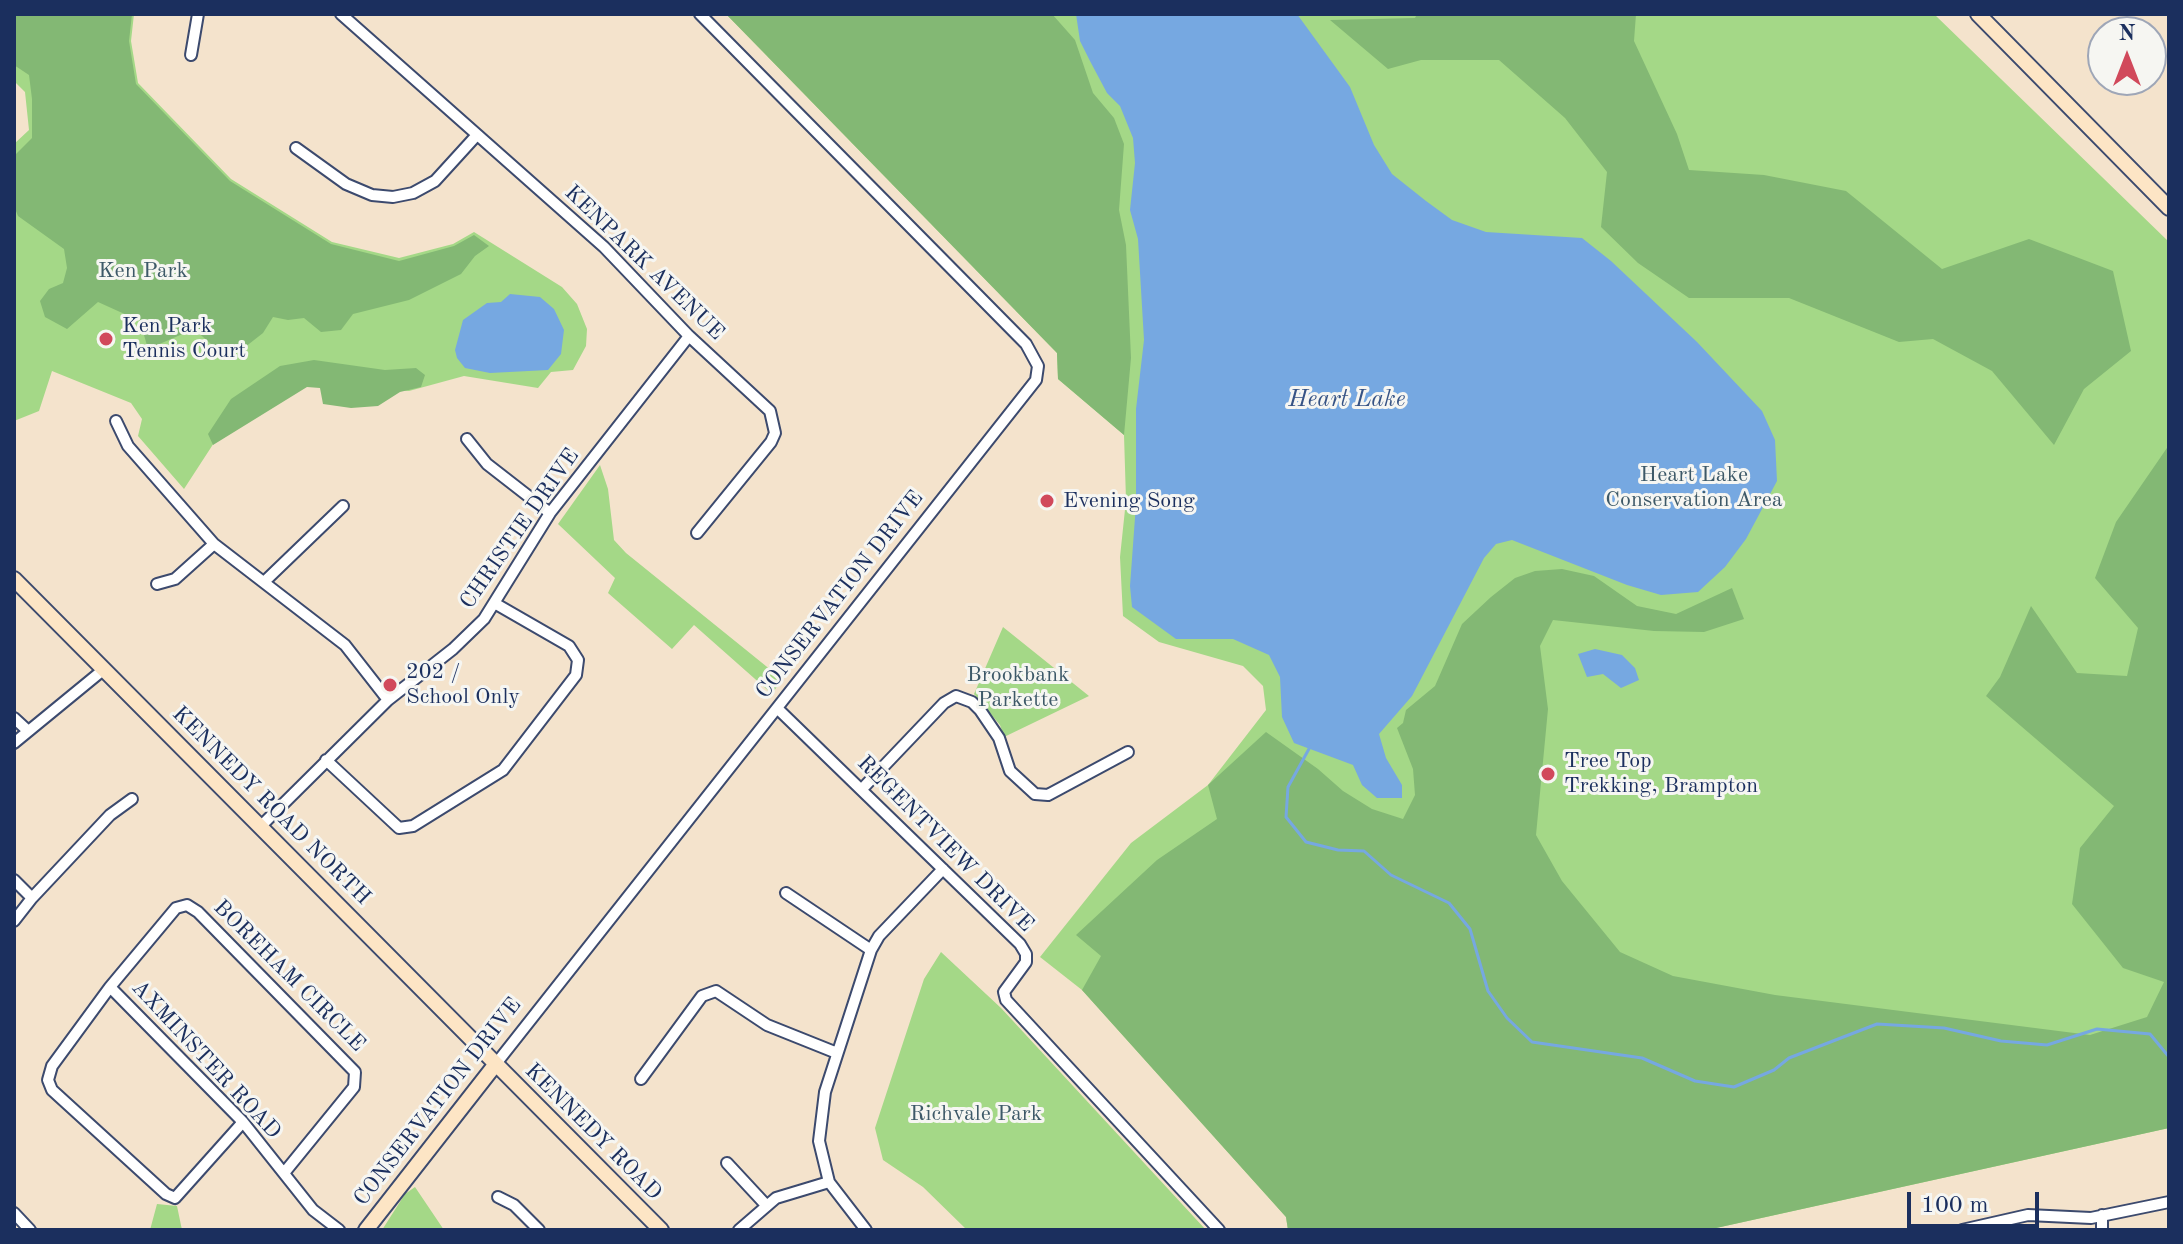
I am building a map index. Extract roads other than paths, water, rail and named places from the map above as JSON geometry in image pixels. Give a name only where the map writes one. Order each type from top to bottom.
[{"type":"main road","points":[[1978,14],[2169,208]]},
{"type":"main road","name":"KENNEDY ROAD NORTH","points":[[14,579],[495,1065]]},
{"type":"main road","name":"CONSERVATION DRIVE","points":[[366,1230],[495,1065]]},
{"type":"main road","name":"KENNEDY ROAD","points":[[495,1065],[661,1230]]},
{"type":"street","points":[[191,55],[198,14]]},
{"type":"street","name":"KENPARK AVENUE","points":[[341,14],[616,258],[689,336],[770,411],[775,433],[697,533]]},
{"type":"street","name":"CONSERVATION DRIVE","points":[[495,1065],[675,835],[779,710],[1036,380],[1038,366],[1026,344],[700,14]]},
{"type":"street","points":[[296,148],[346,184],[372,195],[393,197],[413,193],[435,181],[476,136]]},
{"type":"street","name":"CHRISTIE DRIVE","points":[[261,826],[388,700],[453,649],[496,604],[550,513],[689,336]]},
{"type":"street","points":[[116,421],[128,446],[214,544],[345,645],[388,700]]},
{"type":"street","points":[[467,439],[487,464],[550,513]]},
{"type":"street","points":[[264,582],[343,506]]},
{"type":"street","points":[[157,584],[175,579],[214,544]]},
{"type":"street","points":[[326,760],[399,828],[413,826],[503,770],[576,675],[578,660],[569,646],[496,604]]},
{"type":"street","points":[[14,743],[103,670]]},
{"type":"street","points":[[862,789],[944,703],[956,696],[972,702],[980,710],[999,738],[1010,771],[1035,794],[1048,795],[1128,752]]},
{"type":"street","name":"REGENTVIEW DRIVE","points":[[779,710],[1026,954],[1022,969],[1004,992],[1006,1000],[1219,1230]]},
{"type":"street","points":[[14,718],[27,730]]},
{"type":"street","points":[[14,921],[110,815],[132,799]]},
{"type":"street","points":[[866,1230],[829,1182],[820,1150],[819,1125],[837,1053],[871,950],[879,936],[943,869]]},
{"type":"street","points":[[14,880],[32,898]]},
{"type":"street","points":[[786,893],[871,950]]},
{"type":"street","name":"BOREHAM CIRCLE","points":[[243,1122],[175,1198],[166,1194],[52,1090],[48,1080],[52,1066],[110,987],[176,908],[187,905],[355,1072],[354,1087],[284,1173]]},
{"type":"street","name":"AXMINSTER ROAD","points":[[110,987],[243,1122],[313,1210],[339,1230]]},
{"type":"street","points":[[641,1079],[702,996],[716,991],[767,1025],[837,1053]]},
{"type":"street","points":[[727,1163],[766,1205]]},
{"type":"street","points":[[739,1230],[766,1205],[789,1193],[829,1182]]},
{"type":"street","points":[[498,1197],[514,1205],[539,1230]]},
{"type":"street","points":[[1962,1230],[2039,1214],[2102,1215],[2169,1202]]},
{"type":"street","points":[[14,1213],[30,1230]]},
{"type":"street","points":[[2102,1215],[2102,1230]]},
{"type":"water","name":"Heart Lake","points":[[1076,14],[1297,14],[1350,87],[1374,145],[1392,174],[1426,201],[1452,220],[1486,232],[1582,238],[1611,261],[1697,342],[1762,411],[1775,440],[1777,481],[1746,539],[1725,567],[1698,592],[1661,595],[1512,540],[1496,544],[1484,558],[1412,696],[1379,734],[1386,758],[1402,785],[1402,798],[1377,798],[1362,785],[1353,765],[1294,743],[1282,717],[1280,677],[1269,655],[1233,639],[1176,639],[1132,607],[1130,586],[1136,504],[1136,409],[1144,340],[1138,239],[1130,210],[1135,163],[1133,138],[1120,106],[1107,93],[1080,41]]},
{"type":"water","points":[[510,294],[540,297],[554,309],[564,330],[561,354],[548,370],[490,373],[465,368],[455,350],[463,320],[487,303],[501,302]]},
{"type":"water","points":[[1595,649],[1622,655],[1635,668],[1639,680],[1621,688],[1603,674],[1587,677],[1578,654]]},
{"type":"waterway","points":[[1310,747],[1288,787],[1286,817],[1306,842],[1338,850],[1364,851],[1391,875],[1449,903],[1470,929],[1488,991],[1507,1018],[1532,1042],[1642,1058],[1695,1081],[1734,1087],[1774,1070],[1789,1058],[1877,1024],[1944,1028],[2001,1041],[2047,1045],[2097,1029],[2150,1034],[2169,1057]]},
{"type":"place","name":"Ken Park Tennis Court","points":[[106,339]]},
{"type":"place","name":"Evening Song","points":[[1047,501]]},
{"type":"place","name":"202 / School Only","points":[[390,685]]},
{"type":"place","name":"Tree Top Trekking, Brampton","points":[[1548,774]]},
{"type":"park label","name":"Ken Park","points":[[143,271]]},
{"type":"park label","name":"Heart Lake Conservation Area","points":[[1694,488]]},
{"type":"park label","name":"Brookbank Parkette","points":[[1018,688]]},
{"type":"park label","name":"Richvale Park","points":[[976,1114]]}]
